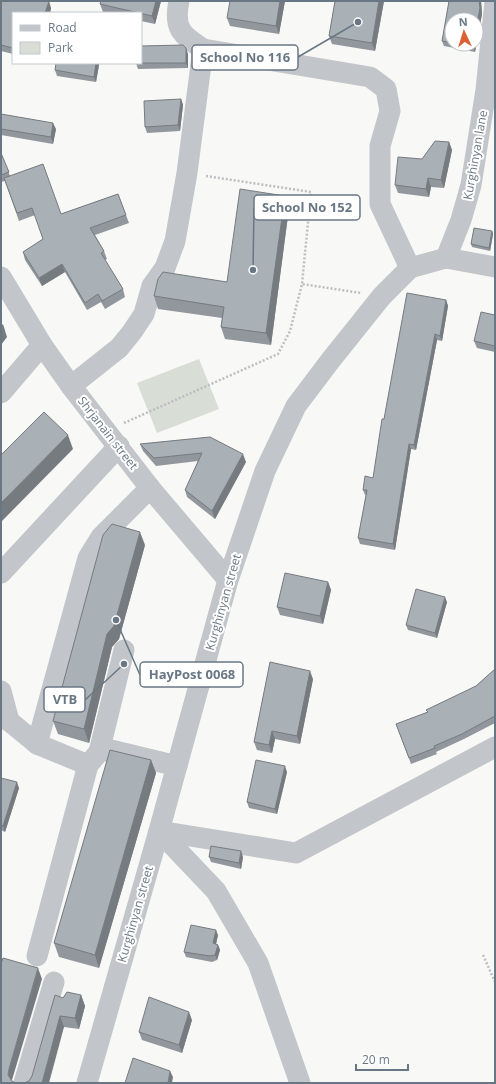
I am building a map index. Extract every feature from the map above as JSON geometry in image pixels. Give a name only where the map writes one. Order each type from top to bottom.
[{"type":"street","points":[[179,1],[177,23],[185,37],[203,49],[370,77],[386,89],[390,111],[380,146],[380,204],[410,268]]},
{"type":"street","name":"Kurghinyan lane","points":[[446,258],[461,220],[488,124],[495,1]]},
{"type":"street","points":[[72,386],[118,348],[132,332],[144,314],[152,286],[165,268],[175,241],[187,173],[203,49]]},
{"type":"street","name":"Kurghinyan street","points":[[87,1083],[178,766],[228,580],[265,471],[296,406],[382,296],[410,268],[446,258],[495,268]]},
{"type":"street","name":"Shrjanain street","points":[[1,277],[42,345],[72,386],[150,488],[228,580]]},
{"type":"street","points":[[1,392],[42,345]]},
{"type":"street","points":[[1,573],[113,438]]},
{"type":"street","points":[[37,744],[88,558],[101,536],[150,488]]},
{"type":"street","points":[[37,956],[124,650]]},
{"type":"street","points":[[1,691],[5,718],[37,744],[94,758],[111,750],[178,766]]},
{"type":"street","points":[[159,831],[296,853],[495,747]]},
{"type":"street","points":[[159,831],[216,891],[258,963],[300,1083]]},
{"type":"street","points":[[24,1083],[54,982]]},
{"type":"path","points":[[113,438],[278,354],[290,331],[302,284],[311,192],[187,173]]},
{"type":"path","points":[[302,284],[382,296]]},
{"type":"path","points":[[483,955],[495,982]]},
{"type":"green space","points":[[199,359],[219,409],[157,433],[137,383]]},
{"type":"building","points":[[1,1],[49,1],[45,12],[12,12],[12,48],[1,45]]},
{"type":"building","points":[[101,1],[156,1],[152,16],[142,14],[142,12],[135,12],[100,4]]},
{"type":"building","points":[[230,1],[280,1],[276,26],[227,18]]},
{"type":"building","points":[[335,1],[379,1],[372,43],[329,36]]},
{"type":"building","points":[[449,1],[479,1],[479,12],[447,12]]},
{"type":"building","points":[[444,30],[444,41],[442,41]]},
{"type":"building","points":[[183,45],[186,48],[186,63],[142,63],[142,46]]},
{"type":"building","points":[[56,64],[96,64],[94,77],[55,70]]},
{"type":"building","points":[[181,99],[178,125],[145,127],[144,101]]},
{"type":"building","points":[[1,114],[53,123],[51,137],[1,129]]},
{"type":"building","points":[[435,141],[449,142],[441,180],[428,178],[426,189],[395,185],[398,157],[422,159]]},
{"type":"building","points":[[1,153],[9,172],[1,175]]},
{"type":"building","points":[[43,164],[61,214],[118,194],[126,215],[90,228],[104,251],[101,253],[123,289],[102,301],[98,294],[85,303],[62,264],[39,278],[23,252],[43,239],[32,208],[17,213],[4,178]]},
{"type":"building","points":[[240,189],[285,196],[266,333],[221,327],[224,307],[154,296],[158,279],[163,272],[227,282]]},
{"type":"building","points":[[474,228],[492,231],[489,248],[471,244]]},
{"type":"building","points":[[407,293],[446,300],[440,336],[435,334],[414,445],[409,444],[393,544],[358,538],[367,490],[363,490],[365,476],[373,478],[382,419],[384,419]]},
{"type":"building","points":[[481,312],[495,315],[495,346],[474,341]]},
{"type":"building","points":[[44,412],[68,435],[1,503],[1,455]]},
{"type":"building","points":[[210,437],[243,454],[212,511],[185,490],[202,453],[154,458],[140,444]]},
{"type":"building","points":[[112,524],[140,532],[114,626],[107,634],[84,729],[53,721],[103,535]]},
{"type":"building","points":[[285,573],[328,582],[320,616],[277,607]]},
{"type":"building","points":[[416,589],[445,597],[435,633],[406,625]]},
{"type":"building","points":[[270,662],[310,671],[297,736],[272,731],[269,745],[254,742]]},
{"type":"building","points":[[495,669],[495,716],[462,734],[434,746],[435,748],[409,758],[396,724],[428,712],[426,710],[476,686]]},
{"type":"building","points":[[110,750],[151,760],[95,955],[54,943]]},
{"type":"building","points":[[256,760],[285,766],[275,809],[247,802]]},
{"type":"building","points":[[1,778],[17,782],[3,826],[1,825]]},
{"type":"building","points":[[211,846],[241,851],[239,863],[209,857]]},
{"type":"building","points":[[191,925],[216,930],[213,943],[218,945],[215,955],[210,956],[184,952]]},
{"type":"building","points":[[3,958],[38,968],[9,1069],[8,1075],[12,1081],[16,1083],[1,1083],[1,964]]},
{"type":"building","points":[[67,992],[81,995],[75,1018],[60,1016],[42,1083],[24,1083],[29,1081],[32,1076],[55,995],[63,998]]},
{"type":"building","points":[[149,997],[189,1012],[179,1045],[139,1032]]},
{"type":"building","points":[[133,1058],[170,1071],[168,1083],[125,1083]]},
{"type":"place","name":"School No 116","points":[[358,22]]},
{"type":"place","name":"School No 152","points":[[253,270]]},
{"type":"place","name":"HayPost 0068","points":[[116,620]]},
{"type":"place","name":"VTB","points":[[124,664]]}]
